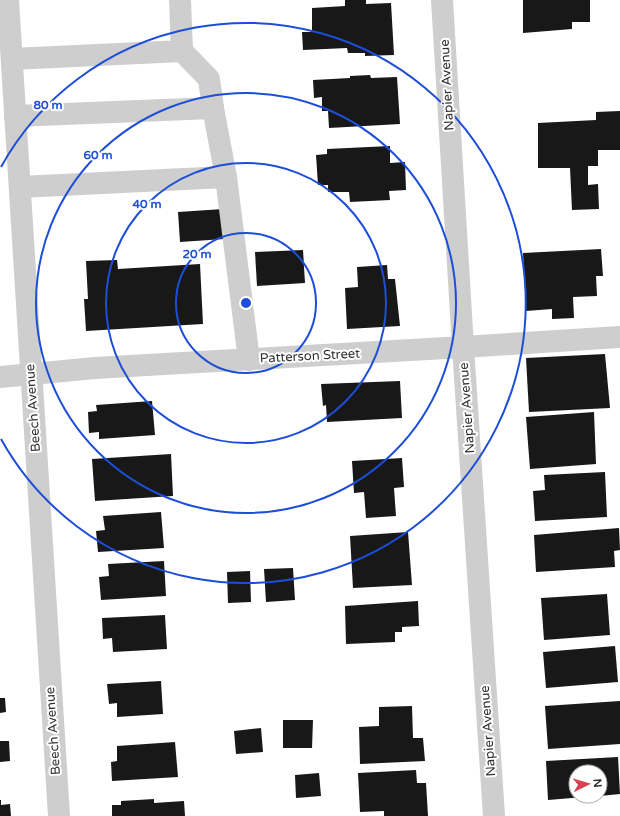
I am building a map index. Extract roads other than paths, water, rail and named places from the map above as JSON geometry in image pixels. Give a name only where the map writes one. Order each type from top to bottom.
[{"type":"street","name":"Beech Avenue","points":[[8,0],[59,816]]},
{"type":"street","points":[[180,0],[182,51],[209,79],[226,177],[249,360]]},
{"type":"street","name":"Napier Avenue","points":[[442,0],[494,816]]},
{"type":"street","points":[[12,59],[182,51]]},
{"type":"street","points":[[15,116],[213,108]]},
{"type":"street","points":[[20,188],[226,177]]},
{"type":"street","name":"Patterson Street","points":[[0,377],[95,368],[620,337]]}]
